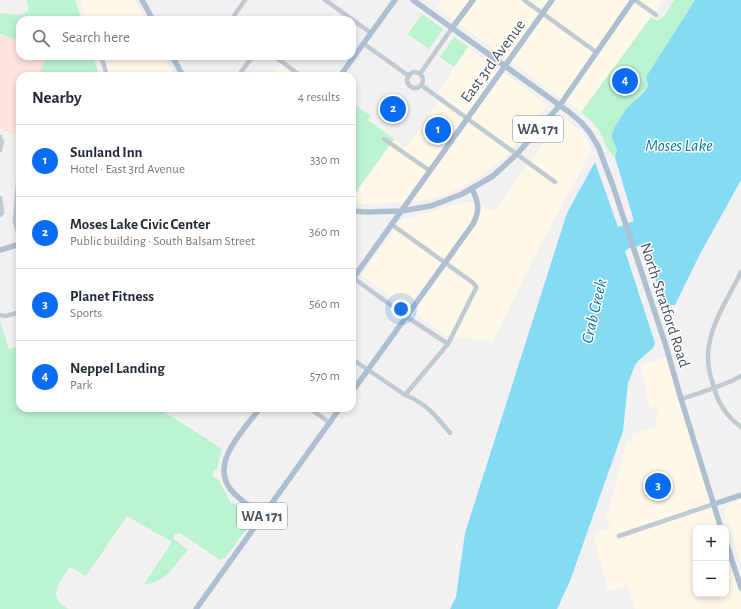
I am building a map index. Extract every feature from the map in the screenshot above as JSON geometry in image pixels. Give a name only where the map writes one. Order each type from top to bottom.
[{"type":"main road","points":[[142,0],[150,16]]},
{"type":"main road","points":[[356,55],[395,0]]},
{"type":"main road","name":"North Stratford Road","points":[[413,0],[560,105],[581,122],[598,146],[665,343],[720,525]]},
{"type":"main road","points":[[452,28],[473,0]]},
{"type":"main road","name":"East 3rd Avenue","points":[[356,272],[552,0]]},
{"type":"main road","name":"WA 171","points":[[472,189],[492,176],[517,154],[560,105],[634,0]]},
{"type":"main road","points":[[174,60],[181,72]]},
{"type":"main road","points":[[343,72],[352,60]]},
{"type":"main road","points":[[356,211],[401,211],[446,201],[472,189],[478,202],[478,215],[473,224],[356,386]]},
{"type":"main road","points":[[0,250],[16,245]]},
{"type":"main road","points":[[257,412],[230,448],[225,458],[224,475],[226,482],[232,490],[262,515]]},
{"type":"main road","name":"WA 171","points":[[196,609],[337,412]]},
{"type":"main road","points":[[714,504],[741,495]]},
{"type":"main road","points":[[729,551],[741,588]]},
{"type":"street","points":[[234,16],[245,0]]},
{"type":"street","points":[[325,0],[347,16]]},
{"type":"street","points":[[524,0],[596,52]]},
{"type":"street","points":[[634,0],[656,16]]},
{"type":"street","points":[[356,22],[371,33]]},
{"type":"street","points":[[420,74],[452,28]]},
{"type":"street","points":[[364,44],[409,76]]},
{"type":"street","points":[[101,60],[106,72]]},
{"type":"street","points":[[241,72],[250,60]]},
{"type":"street","points":[[280,60],[296,72]]},
{"type":"street","points":[[409,76],[414,73],[420,74]]},
{"type":"street","points":[[409,76],[408,81],[411,86],[418,88],[423,80],[420,74]]},
{"type":"street","points":[[421,85],[555,182]]},
{"type":"street","points":[[0,137],[2,142],[0,150]]},
{"type":"street","points":[[384,139],[430,171]]},
{"type":"street","points":[[0,198],[2,213],[0,215]]},
{"type":"street","points":[[16,209],[16,225]]},
{"type":"street","points":[[391,224],[476,286],[471,300],[448,344],[405,395]]},
{"type":"street","points":[[741,272],[715,326],[710,341],[708,358],[709,371],[721,406],[729,417],[741,427]]},
{"type":"street","points":[[356,281],[448,344]]},
{"type":"street","points":[[0,315],[6,316],[16,313]]},
{"type":"street","points":[[356,362],[405,395],[431,410],[450,433]]},
{"type":"street","points":[[681,399],[714,389],[741,376]]},
{"type":"street","points":[[315,412],[330,423]]},
{"type":"street","points":[[619,536],[714,504]]},
{"type":"shaded area","points":[[80,0],[135,0],[143,16],[85,16]]},
{"type":"shaded area","points":[[442,0],[664,0],[581,112],[437,8]]},
{"type":"shaded area","points":[[0,35],[16,40],[16,60],[45,60],[40,72],[16,72],[16,135],[0,129]]},
{"type":"shaded area","points":[[468,47],[548,105],[507,155],[488,171],[466,185],[444,195],[417,202],[356,203],[356,193],[395,140],[405,149],[443,96],[438,93]]},
{"type":"shaded area","points":[[98,60],[165,60],[172,72],[102,72]]},
{"type":"shaded area","points":[[282,62],[296,72],[275,72]]},
{"type":"shaded area","points":[[562,117],[582,132],[592,150],[535,255],[493,342],[445,335],[361,275],[402,220],[466,202],[495,210]]},
{"type":"shaded area","points":[[669,356],[720,525],[693,525],[693,597],[729,597],[729,551],[741,588],[741,609],[635,609],[627,585],[608,591],[593,534],[610,528],[606,518],[626,443],[632,441],[632,434],[657,426],[655,418],[659,413],[657,406],[650,409],[640,365]]},
{"type":"shaded area","points":[[741,500],[741,564],[724,512],[729,504]]},
{"type":"green space","points":[[25,0],[75,0],[81,16],[16,16],[16,40],[0,34],[0,13],[19,15],[28,11],[28,2]]},
{"type":"green space","points":[[674,0],[695,0],[646,77],[647,85],[644,91],[639,95],[611,136],[617,150],[615,157],[607,147],[598,129],[581,112],[651,17],[657,21],[665,15]]},
{"type":"green space","points":[[422,14],[443,29],[429,49],[408,34]]},
{"type":"green space","points":[[454,37],[468,47],[454,67],[440,57]]},
{"type":"green space","points":[[44,60],[94,60],[98,72],[40,72]]},
{"type":"green space","points":[[356,106],[371,116],[368,120],[394,139],[356,191]]},
{"type":"green space","points":[[0,321],[9,349],[16,346],[16,412],[163,412],[222,449],[217,469],[213,471],[213,476],[219,481],[231,503],[241,506],[254,519],[225,558],[220,560],[180,533],[174,535],[174,539],[188,550],[164,577],[158,581],[144,584],[172,542],[127,516],[86,576],[70,567],[62,578],[57,587],[56,596],[60,603],[68,609],[0,609]]},
{"type":"water","name":"Moses Lake","points":[[695,0],[741,0],[741,180],[700,254],[675,305],[666,305],[663,302],[645,247],[640,246],[629,248],[625,251],[655,343],[653,348],[635,365],[628,383],[623,431],[570,581],[557,609],[450,609],[456,597],[465,533],[567,213],[595,162],[618,227],[634,221],[615,157],[617,150],[611,136],[627,108],[644,92],[648,86],[646,77]]},
{"type":"place","name":"Neppel Landing","points":[[625,81]]},
{"type":"place","name":"Moses Lake Civic Center","points":[[393,109]]},
{"type":"place","name":"Sunland Inn","points":[[438,130]]},
{"type":"place","name":"Planet Fitness","points":[[658,486]]},
{"type":"water label","name":"Crab Creek","points":[[594,311]]}]
